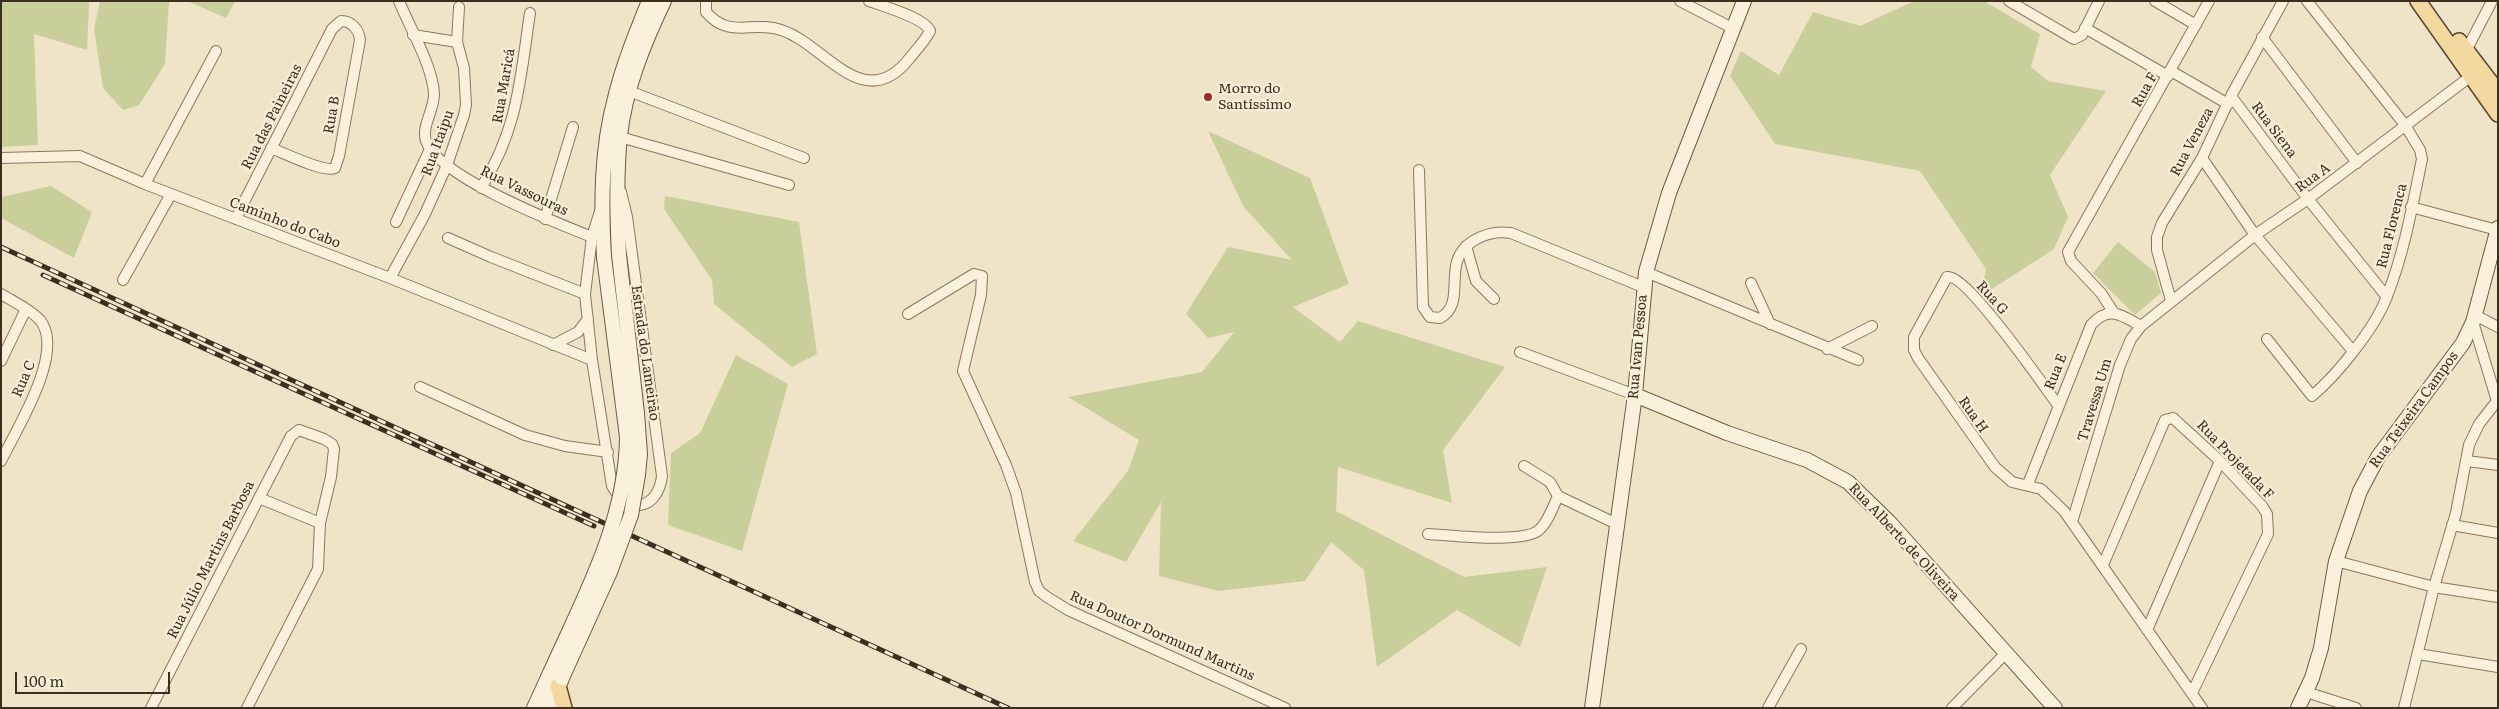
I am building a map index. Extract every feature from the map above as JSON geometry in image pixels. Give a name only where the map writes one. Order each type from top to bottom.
[{"type":"main road","points":[[2418,1],[2498,114]]},
{"type":"main road","points":[[2430,1],[2498,92]]},
{"type":"main road","points":[[557,679],[564,708]]},
{"type":"street","points":[[396,222],[430,148],[426,135],[434,104],[433,86],[399,1]]},
{"type":"street","name":"Estrada do Lameirão","points":[[548,708],[600,563],[618,507],[627,464],[627,437],[604,257],[602,205],[605,159],[614,100],[623,69],[649,1]]},
{"type":"street","name":"Estrada do Lameirão","points":[[534,708],[557,679],[610,572],[631,515],[640,454],[637,413],[618,255],[620,136],[629,91],[650,31],[664,1]]},
{"type":"street","points":[[706,1],[706,12],[721,24],[730,28],[772,27],[781,30],[802,40],[840,70],[854,78],[878,79],[892,75],[903,66],[930,31],[926,24],[910,16],[869,1]]},
{"type":"street","points":[[1680,1],[1734,29]]},
{"type":"street","name":"Rua Ivan Pessoa","points":[[1592,708],[1634,395],[1643,287],[1646,272],[1669,193],[1744,1]]},
{"type":"street","points":[[2009,1],[2074,39],[2082,34],[2099,1]]},
{"type":"street","points":[[2155,1],[2196,25]]},
{"type":"street","name":"Rua F","points":[[2114,313],[2101,293],[2069,257],[2071,244],[2104,192],[2209,1]]},
{"type":"street","name":"Rua Veneza","points":[[2171,302],[2158,261],[2157,237],[2162,223],[2202,158],[2262,37],[2283,1]]},
{"type":"street","name":"Rua Florenca","points":[[2267,339],[2312,396],[2324,387],[2371,326],[2387,297],[2422,159],[2420,150],[2405,126],[2307,1]]},
{"type":"street","points":[[2466,51],[2492,1]]},
{"type":"street","name":"Rua Itaipu","points":[[390,278],[425,214],[447,165],[466,104],[464,68],[457,42],[459,8]]},
{"type":"street","name":"Rua Maricá","points":[[481,188],[501,154],[514,116],[530,13]]},
{"type":"street","name":"Rua B","points":[[271,148],[321,168],[330,170],[335,168],[339,156],[360,40],[357,30],[346,21],[341,21],[332,29]]},
{"type":"street","points":[[2085,28],[2170,73],[2230,100]]},
{"type":"street","name":"Rua das Paineiras","points":[[236,218],[332,29]]},
{"type":"street","points":[[413,35],[457,42]]},
{"type":"street","points":[[2262,37],[2357,163]]},
{"type":"street","points":[[145,184],[216,51]]},
{"type":"street","name":"Rua A","points":[[2171,302],[2255,235],[2357,163],[2471,76]]},
{"type":"street","points":[[629,91],[804,158]]},
{"type":"street","name":"Rua Siena","points":[[2230,100],[2387,297]]},
{"type":"street","points":[[545,219],[574,127]]},
{"type":"street","points":[[620,136],[789,185]]},
{"type":"street","name":"Rua Vassouras","points":[[430,148],[447,165],[481,188],[545,219],[592,237]]},
{"type":"street","name":"Caminho do Cabo","points":[[1,158],[80,156],[145,184],[390,278],[592,360]]},
{"type":"street","points":[[2202,158],[2255,235],[2352,350]]},
{"type":"street","points":[[1419,170],[1423,307],[1430,317],[1440,318],[1448,314],[1453,306],[1455,266],[1461,251],[1466,246],[1491,233],[1511,233],[1643,287]]},
{"type":"street","name":"Estrada do Lameirão","points":[[602,205],[592,237],[585,294],[592,360],[612,486],[623,501],[635,506],[647,503],[656,496],[660,490],[662,476],[627,217],[618,183]]},
{"type":"street","points":[[123,280],[171,194]]},
{"type":"street","points":[[2411,208],[2498,229]]},
{"type":"street","name":"Rua Teixeira Campos","points":[[2298,708],[2306,692],[2321,648],[2336,561],[2353,508],[2368,472],[2408,414],[2451,361],[2474,318],[2498,229]]},
{"type":"street","points":[[448,238],[585,294]]},
{"type":"street","points":[[1466,246],[1476,280],[1494,299]]},
{"type":"street","points":[[1646,272],[1858,360]]},
{"type":"street","name":"Rua Doutor Dormund Martins","points":[[908,314],[974,274],[982,276],[981,295],[963,371],[1006,465],[1016,493],[1034,582],[1040,591],[1061,606],[1285,708]]},
{"type":"street","name":"Rua G","points":[[1913,344],[1940,286],[1947,277],[1951,276],[1975,297],[2058,405]]},
{"type":"street","points":[[1751,283],[1770,324]]},
{"type":"street","name":"Rua C","points":[[1,294],[26,309],[42,326],[46,335],[47,359],[39,381],[1,461]]},
{"type":"street","name":"Travessa Um","points":[[2072,522],[2120,365],[2131,339],[2142,326],[2171,302]]},
{"type":"street","points":[[1,361],[26,309]]},
{"type":"street","points":[[2114,313],[2142,326]]},
{"type":"street","name":"Rua E","points":[[2028,484],[2091,326],[2102,315],[2114,313]]},
{"type":"street","points":[[2474,318],[2498,327]]},
{"type":"street","points":[[2404,708],[2434,587],[2452,525],[2473,434],[2495,405],[2498,396],[2474,318]]},
{"type":"street","points":[[553,345],[578,332],[588,319]]},
{"type":"street","points":[[1828,349],[1872,326]]},
{"type":"street","name":"Rua H","points":[[1913,344],[1918,358],[1930,377],[1983,452],[2005,477],[2012,482],[2028,484],[2041,489],[2052,498],[2072,522],[2202,708]]},
{"type":"street","points":[[1520,352],[1634,395]]},
{"type":"street","points":[[420,387],[525,436],[565,446],[608,452]]},
{"type":"street","name":"Rua Alberto de Oliveira","points":[[1634,395],[1727,433],[1807,460],[1848,482],[1884,516],[2055,708]]},
{"type":"street","name":"Rua Projetada F","points":[[2103,566],[2166,420],[2173,418],[2177,421],[2220,461],[2262,506],[2267,514],[2268,534],[2192,693]]},
{"type":"street","name":"Rua Júlio Martins Barbosa","points":[[151,708],[291,436],[294,432],[301,430],[332,444],[335,456],[320,523]]},
{"type":"street","points":[[2467,460],[2498,465]]},
{"type":"street","points":[[2147,630],[2220,461]]},
{"type":"street","points":[[1524,466],[1550,482],[1558,496],[1617,524]]},
{"type":"street","points":[[1428,534],[1510,538],[1528,536],[1542,527],[1558,496]]},
{"type":"street","points":[[246,708],[318,569],[320,523],[259,498]]},
{"type":"street","points":[[2452,525],[2498,533]]},
{"type":"street","points":[[2336,561],[2434,587],[2498,597]]},
{"type":"street","points":[[1768,708],[1801,649]]},
{"type":"street","points":[[1952,708],[2006,653]]},
{"type":"street","points":[[2418,654],[2498,667]]},
{"type":"street","points":[[2306,692],[2356,708]]},
{"type":"green space","points":[[1,1],[89,1],[87,50],[34,34],[38,145],[1,147]]},
{"type":"green space","points":[[100,1],[169,1],[165,64],[139,105],[123,110],[103,88],[94,29]]},
{"type":"green space","points":[[187,1],[235,1],[226,18]]},
{"type":"green space","points":[[1914,1],[1984,1],[2040,34],[2031,67],[2048,81],[2106,91],[2050,175],[2068,217],[2054,249],[1992,289],[1983,284],[1986,269],[1920,171],[1775,144],[1730,76],[1741,51],[1779,75],[1813,12],[1860,26]]},
{"type":"green space","points":[[1208,131],[1310,178],[1349,284],[1293,307],[1340,342],[1358,321],[1505,367],[1443,450],[1452,503],[1338,467],[1336,511],[1464,577],[1547,567],[1520,647],[1457,610],[1377,667],[1364,570],[1331,542],[1305,581],[1218,591],[1159,576],[1161,502],[1126,562],[1073,541],[1128,471],[1139,440],[1068,397],[1202,372],[1234,332],[1208,338],[1186,314],[1228,247],[1292,260],[1243,206]]},
{"type":"green space","points":[[51,186],[92,212],[74,258],[1,218],[1,197]]},
{"type":"green space","points":[[665,196],[799,222],[817,354],[792,367],[714,304],[712,280],[664,209]]},
{"type":"green space","points":[[2118,242],[2155,272],[2161,293],[2135,315],[2093,273]]},
{"type":"green space","points":[[736,355],[788,384],[742,551],[668,525],[671,453],[700,433]]},
{"type":"railway","points":[[1,247],[1008,708]]},
{"type":"railway","points":[[43,275],[594,526]]},
{"type":"place","name":"Morro do Santíssimo","points":[[1208,97]]}]
